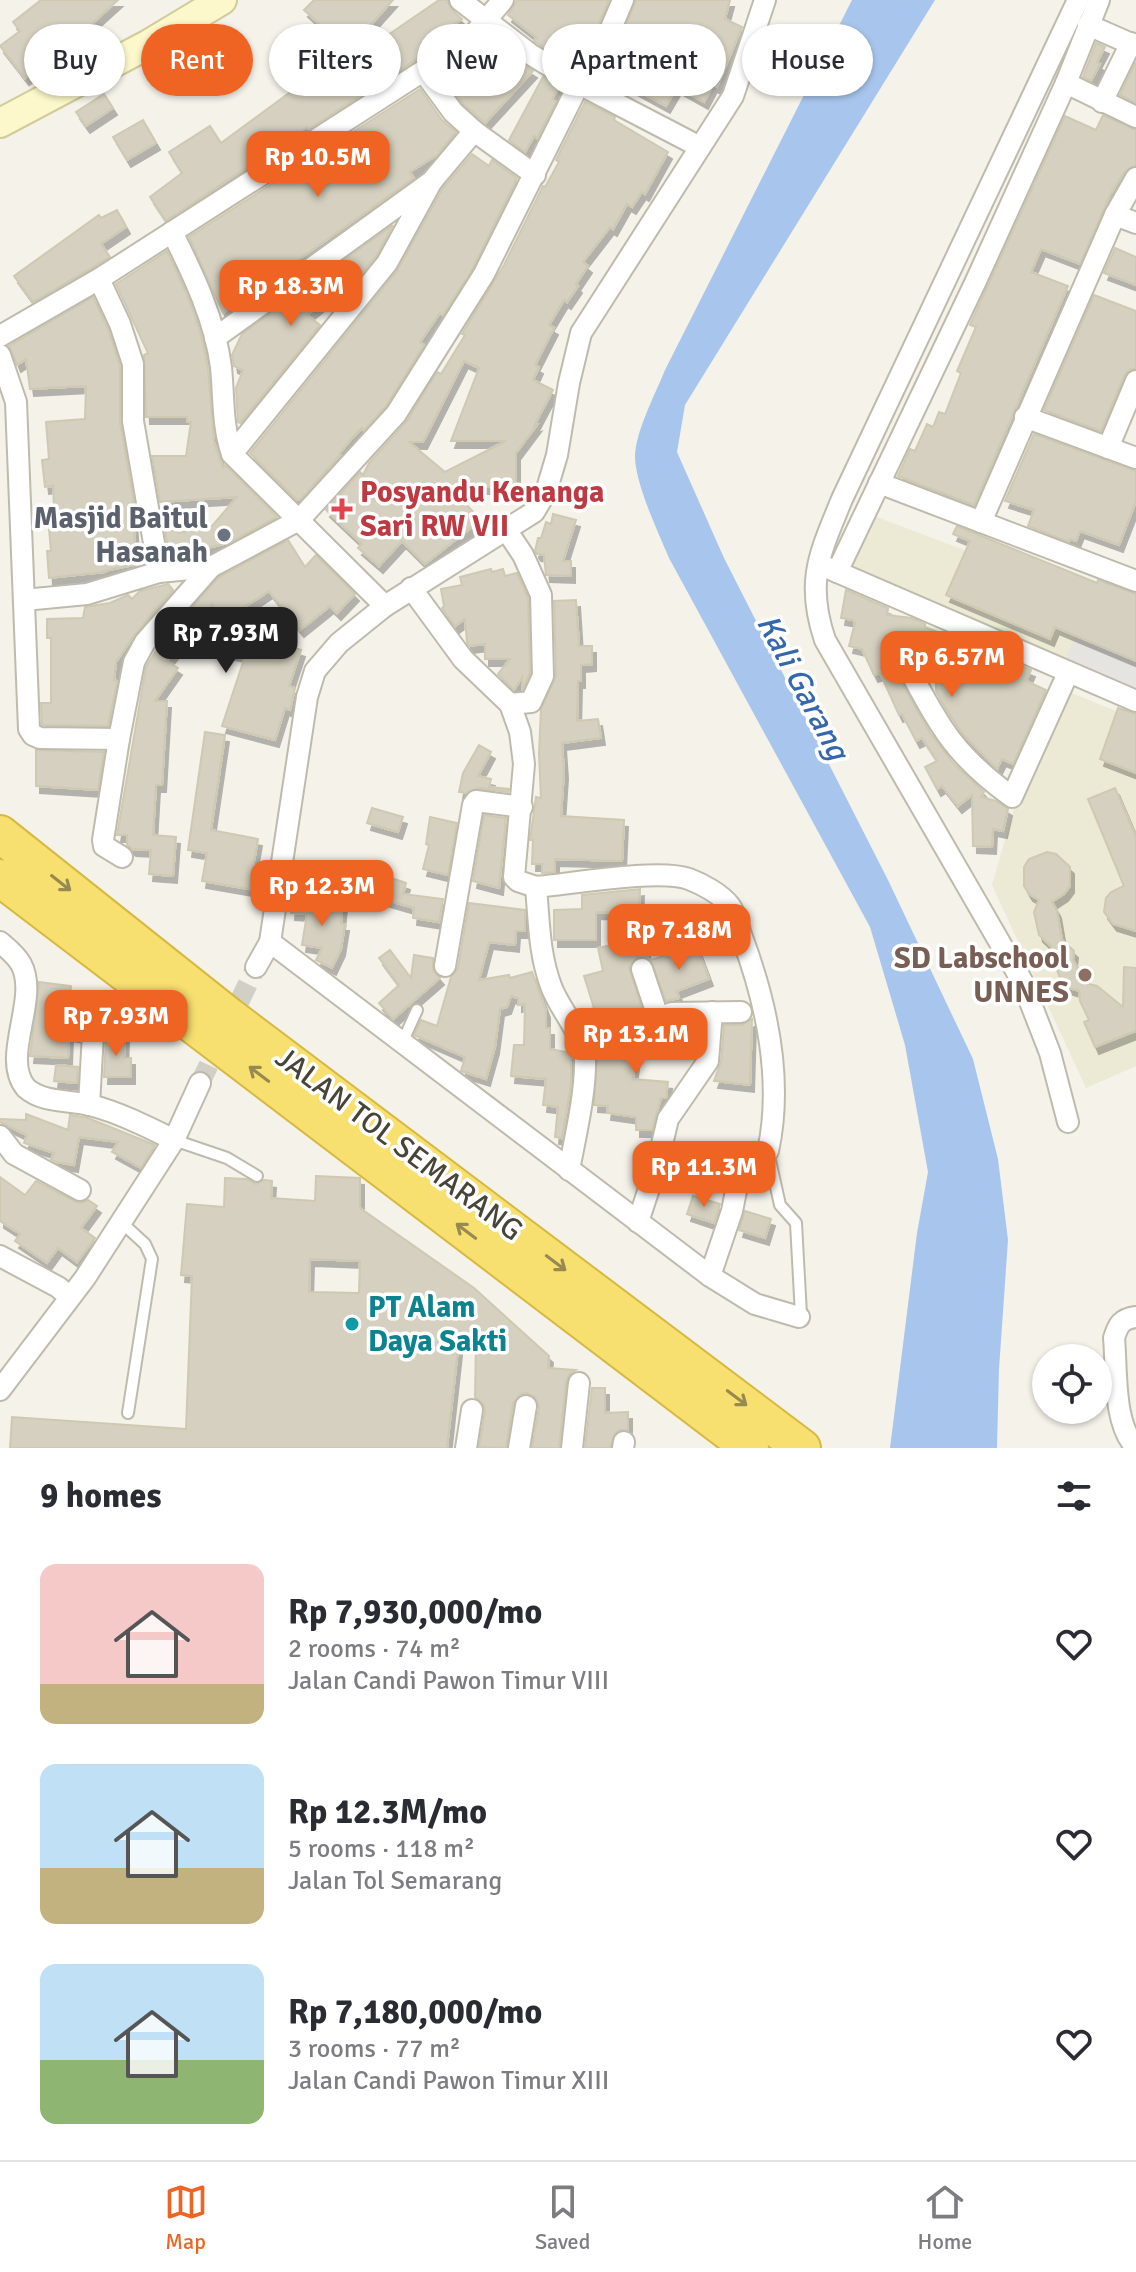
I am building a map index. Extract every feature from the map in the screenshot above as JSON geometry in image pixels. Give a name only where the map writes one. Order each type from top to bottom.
[{"type":"highway","name":"JALAN TOL SEMARANG","points":[[0,834],[668,1366],[750,1448]]},
{"type":"highway","name":"JALAN TOL SEMARANG","points":[[0,878],[668,1366],[802,1448]]},
{"type":"main road","points":[[0,123],[149,44],[222,0]]},
{"type":"street","points":[[460,0],[542,61]]},
{"type":"street","points":[[483,24],[503,0]]},
{"type":"street","points":[[612,24],[623,0]]},
{"type":"street","points":[[256,967],[270,942],[307,697],[315,671],[339,643],[385,606],[534,512],[546,492],[557,455],[581,333],[733,96],[765,0]]},
{"type":"street","points":[[1068,1122],[1050,1053],[1022,981],[825,640],[816,607],[816,564],[853,474],[1078,0]]},
{"type":"street","points":[[837,572],[975,283],[1066,83],[1099,0]]},
{"type":"street","points":[[1088,25],[1133,44],[1102,102]]},
{"type":"street","points":[[0,336],[99,279],[417,75]]},
{"type":"street","points":[[1066,83],[1136,117]]},
{"type":"street","points":[[441,96],[474,131],[535,175]]},
{"type":"street","points":[[122,857],[104,846],[103,840],[134,662],[145,642],[211,567],[299,520],[396,414],[484,274],[577,96]]},
{"type":"street","points":[[601,96],[700,147]]},
{"type":"street","points":[[232,454],[387,263],[432,181],[474,131]]},
{"type":"street","points":[[981,522],[1115,215],[1136,178]]},
{"type":"street","points":[[215,338],[432,181]]},
{"type":"street","points":[[1115,215],[1136,223]]},
{"type":"street","points":[[172,232],[190,269],[215,338],[221,367],[225,434],[232,454],[385,606]]},
{"type":"street","points":[[99,279],[120,324],[133,364],[133,421],[159,572]]},
{"type":"street","points":[[0,355],[8,404],[24,600],[29,729],[40,738],[119,739]]},
{"type":"street","points":[[1108,448],[1136,381]]},
{"type":"street","points":[[1025,417],[1136,458]]},
{"type":"street","points":[[879,483],[1136,581]]},
{"type":"street","points":[[507,531],[523,555],[541,595],[543,676],[531,702],[510,704]]},
{"type":"street","points":[[816,564],[1136,701]]},
{"type":"street","points":[[24,600],[87,594],[159,572],[211,567]]},
{"type":"street","points":[[411,588],[463,659],[510,704],[520,732],[524,764],[514,877],[518,881],[536,887],[657,875],[686,878],[707,888],[730,906],[755,973],[773,1059],[772,1133],[768,1151],[748,1166],[737,1186],[710,1276]]},
{"type":"street","points":[[909,669],[947,738],[979,772],[1012,797],[1068,673]]},
{"type":"street","points":[[445,966],[473,805],[476,801],[522,807]]},
{"type":"street","points":[[536,887],[542,957],[552,989],[582,1046],[585,1059],[569,1170]]},
{"type":"street","points":[[0,942],[23,967],[26,987],[14,1049],[16,1073],[25,1087],[43,1098],[89,1105],[174,1140]]},
{"type":"street","points":[[270,942],[710,1276],[755,1304],[799,1317]]},
{"type":"street","points":[[642,969],[658,1017]]},
{"type":"street","points":[[582,1046],[658,1017],[690,1011],[741,1012]]},
{"type":"street","points":[[638,1222],[668,1119],[708,1061],[712,1012]]},
{"type":"street","points":[[89,1105],[94,1016]]},
{"type":"street","points":[[0,1390],[70,1297],[121,1222],[174,1140],[200,1083]]},
{"type":"street","points":[[0,1136],[14,1154],[80,1190]]},
{"type":"street","points":[[0,1256],[58,1287],[70,1297]]},
{"type":"street","points":[[1136,1317],[1125,1318],[1114,1338],[1124,1433],[1136,1447]]},
{"type":"street","points":[[572,1448],[579,1383]]},
{"type":"street","points":[[519,1448],[526,1406]]},
{"type":"street","points":[[466,1448],[472,1410]]},
{"type":"lane","points":[[402,1043],[417,1010]]},
{"type":"lane","points":[[174,1140],[227,1158],[257,1176]]},
{"type":"lane","points":[[768,1151],[780,1205],[796,1223],[801,1298],[799,1317]]},
{"type":"lane","points":[[121,1222],[145,1244],[152,1259],[128,1413]]},
{"type":"shaded area","points":[[869,514],[1136,615],[1136,693],[844,569]]},
{"type":"shaded area","points":[[1076,636],[1136,662],[1136,692],[1065,660]]},
{"type":"shaded area","name":"SD Labschool UNNES","points":[[1064,690],[1136,719],[1136,1066],[1086,1088],[992,885],[1019,791]]},
{"type":"water","points":[[852,0],[935,0],[685,405],[677,452],[724,558],[888,880],[973,1059],[998,1159],[1008,1240],[997,1448],[890,1448],[917,1233],[928,1172],[905,1045],[870,927],[669,558],[643,495],[636,469],[636,448],[642,425],[665,370],[803,96],[873,96],[873,24],[840,24]]},
{"type":"building","points":[[41,0],[118,0],[92,24],[24,24],[24,77],[0,46],[20,31],[13,22]]},
{"type":"building","points":[[314,0],[393,0],[371,24],[319,24],[304,10]]},
{"type":"building","points":[[439,0],[447,0],[462,19],[454,24],[417,24],[417,59],[401,69],[401,26]]},
{"type":"building","points":[[517,0],[609,0],[599,24],[542,24],[542,46],[534,41],[537,38],[526,29],[526,24],[519,24],[508,15]]},
{"type":"building","points":[[636,0],[730,0],[725,19],[742,27],[726,65],[726,24],[626,24]]},
{"type":"building","points":[[1096,43],[1105,47],[1091,81],[1083,77]]},
{"type":"building","points":[[1136,62],[1136,103],[1120,95]]},
{"type":"building","points":[[526,67],[533,71],[526,79]]},
{"type":"building","points":[[542,79],[542,96],[554,96],[552,99],[556,102],[537,138],[534,136],[525,152],[509,140]]},
{"type":"building","points":[[417,91],[417,96],[425,96],[442,120],[456,132],[437,155],[410,172],[414,178],[223,313],[189,237]]},
{"type":"building","points":[[101,96],[105,96],[113,108],[86,126],[76,112]]},
{"type":"building","points":[[285,96],[360,96],[309,129],[307,127],[166,221],[150,197],[182,173],[169,152],[210,126],[221,143]]},
{"type":"building","points":[[458,96],[510,96],[485,123]]},
{"type":"building","points":[[648,96],[672,96],[666,106]]},
{"type":"building","points":[[693,96],[707,96],[704,102]]},
{"type":"building","points":[[585,102],[615,117],[614,120],[668,152],[645,194],[642,192],[632,207],[627,204],[613,229],[610,227],[583,262],[588,266],[576,284],[578,286],[567,302],[564,300],[549,325],[554,328],[535,365],[539,367],[533,380],[553,390],[534,426],[537,425],[516,453],[516,487],[482,487],[460,498],[481,520],[425,564],[402,541],[379,566],[358,548],[362,544],[326,510],[360,472],[363,475],[369,463],[407,421],[437,372],[441,374],[504,265],[543,186],[559,162],[556,160]],"holes":[[[464,361],[479,368],[451,441],[506,441],[445,472],[409,442],[423,442]]]},
{"type":"building","points":[[1103,115],[1136,130],[1136,165],[1125,171],[1110,195],[1080,264],[1041,249],[1031,272],[1068,286],[974,505],[898,476],[910,449],[915,451],[927,424],[933,427],[939,412],[945,414],[961,373],[957,371],[976,327],[970,325],[1065,116],[1096,130]]},
{"type":"building","points":[[143,120],[156,143],[127,160],[113,137]]},
{"type":"building","points":[[472,154],[489,166],[492,160],[517,178],[473,268],[443,315],[440,313],[420,342],[424,345],[386,406],[352,438],[300,500],[296,499],[250,453],[397,271],[443,188]]},
{"type":"building","points":[[117,210],[126,227],[101,244],[110,257],[33,302],[14,276],[99,215],[101,218]]},
{"type":"building","points":[[393,225],[376,256],[339,301],[333,294],[307,315],[320,325],[238,422],[236,388],[243,370],[234,366],[232,355],[242,334]]},
{"type":"building","points":[[1115,248],[1136,257],[1136,285],[1104,273]]},
{"type":"building","points":[[167,251],[201,335],[208,369],[214,442],[223,468],[225,465],[277,517],[228,543],[170,557],[165,532],[177,529],[178,533],[212,526],[237,497],[160,502],[152,456],[186,456],[191,422],[187,422],[187,417],[146,417],[144,355],[148,353],[116,284]]},
{"type":"building","points":[[1094,295],[1136,311],[1136,368],[1124,376],[1101,431],[1044,410]]},
{"type":"building","points":[[93,297],[120,366],[120,423],[134,503],[135,545],[141,544],[144,563],[105,572],[49,578],[49,529],[55,528],[53,486],[45,487],[42,460],[49,459],[46,422],[85,419],[86,386],[30,389],[26,359],[17,365],[9,346]]},
{"type":"building","points":[[1034,434],[1136,471],[1136,501],[1119,545],[1080,531],[1076,541],[1070,539],[1069,542],[1028,526],[1034,510],[1005,501]]},
{"type":"building","points":[[553,514],[576,520],[563,561],[571,561],[571,576],[546,575],[544,555],[535,551],[538,538],[541,538],[546,522],[551,524]]},
{"type":"building","points":[[957,526],[1097,583],[1098,580],[1136,594],[1136,661],[1055,627],[1050,639],[946,595],[970,541],[953,534]]},
{"type":"building","points":[[288,540],[305,567],[316,555],[355,594],[337,613],[330,606],[300,630],[269,591],[225,620],[287,640],[282,644],[301,650],[289,686],[295,688],[290,710],[285,708],[275,740],[222,726],[245,656],[203,647],[213,603],[167,661],[178,668],[155,701],[167,701],[162,785],[156,785],[153,835],[176,837],[173,876],[149,874],[151,850],[132,849],[127,845],[127,835],[117,835],[146,667],[160,644],[219,577]]},
{"type":"building","points":[[491,569],[492,572],[503,569],[505,576],[517,573],[528,598],[530,673],[522,690],[522,677],[514,690],[498,674],[510,659],[485,659],[485,644],[469,646],[467,642],[465,619],[455,626],[442,608],[441,589],[462,585],[460,577]]},
{"type":"building","points":[[168,584],[173,590],[135,634],[116,662],[114,680],[117,681],[108,726],[42,725],[41,703],[51,703],[51,638],[47,638],[47,619],[83,618],[85,607],[110,603],[128,595],[132,599],[140,591]]},
{"type":"building","points":[[846,590],[888,608],[887,615],[912,618],[925,624],[925,627],[1031,670],[1026,681],[1046,690],[1013,764],[1002,759],[997,769],[962,733],[942,702],[936,691],[936,660],[898,646],[903,658],[898,663],[897,675],[930,733],[954,764],[984,792],[981,797],[996,801],[1008,809],[1003,831],[993,829],[992,847],[973,846],[972,795],[958,806],[942,786],[937,789],[925,767],[937,761],[922,738],[916,741],[902,714],[899,715],[880,673],[874,675],[862,649],[849,646],[855,623],[841,618]]},
{"type":"building","points":[[576,600],[579,646],[592,646],[592,664],[581,665],[577,721],[598,719],[601,738],[562,743],[561,816],[624,820],[622,861],[555,859],[555,872],[542,873],[542,864],[532,864],[533,840],[530,840],[536,797],[541,798],[541,709],[556,676],[554,601]]},
{"type":"building","points":[[1118,708],[1136,714],[1136,773],[1100,759]]},
{"type":"building","points":[[205,732],[225,735],[211,830],[258,839],[249,889],[202,881],[207,853],[188,850]]},
{"type":"building","points":[[479,745],[491,752],[478,776],[491,779],[489,787],[509,789],[508,792],[478,788],[466,793],[459,792],[463,773]]},
{"type":"building","points":[[36,750],[104,752],[98,790],[36,786]]},
{"type":"building","points":[[1115,788],[1136,837],[1136,931],[1113,924],[1104,912],[1106,898],[1124,886],[1088,799]]},
{"type":"building","points":[[372,808],[403,817],[398,832],[367,823]]},
{"type":"building","points":[[484,815],[506,818],[499,888],[473,881]]},
{"type":"building","points":[[430,817],[457,823],[448,875],[423,869],[429,845],[426,844]]},
{"type":"building","points":[[1047,852],[1056,854],[1070,867],[1070,886],[1052,902],[1057,911],[1062,940],[1074,951],[1073,960],[1084,983],[1097,986],[1123,1007],[1124,967],[1136,968],[1136,1031],[1095,1047],[1084,1022],[1089,1020],[1079,991],[1063,986],[1051,946],[1039,935],[1034,912],[1039,900],[1029,894],[1024,886],[1024,867],[1029,859]]},
{"type":"building","points":[[391,878],[406,883],[403,894],[443,899],[439,922],[413,918],[414,908],[383,899]]},
{"type":"building","points":[[640,889],[639,913],[596,912],[596,940],[554,940],[554,910],[582,909],[582,895]]},
{"type":"building","points":[[292,900],[343,902],[341,924],[345,924],[341,949],[332,968],[316,960],[322,948],[302,945],[307,914],[291,913]]},
{"type":"building","points":[[469,903],[525,910],[525,931],[516,931],[515,945],[489,942],[479,980],[509,975],[510,978],[532,972],[546,1011],[546,1028],[550,1028],[550,1049],[571,1053],[571,1084],[562,1138],[555,1137],[558,1107],[543,1105],[546,1079],[511,1076],[514,1045],[524,1045],[525,1004],[518,1005],[518,998],[511,996],[507,1007],[500,1009],[495,1047],[486,1079],[461,1071],[465,1057],[414,1035],[421,1020],[437,1026],[451,977],[458,968]]},
{"type":"building","points":[[643,938],[648,958],[637,957],[629,967],[642,1009],[597,1023],[608,1023],[596,1027],[588,1010],[594,1008],[584,976],[603,971],[598,948]]},
{"type":"building","points":[[697,947],[709,979],[677,991],[679,998],[666,1001],[651,960],[666,955],[667,958]]},
{"type":"building","points":[[390,950],[411,978],[414,955],[433,958],[433,970],[440,978],[393,1019],[379,1003],[399,985],[379,958]]},
{"type":"building","points":[[39,982],[71,986],[68,1013],[81,1014],[79,1036],[69,1034],[68,1058],[30,1056]]},
{"type":"building","points":[[752,1019],[750,1085],[714,1081],[721,1062],[724,1025],[742,1025]]},
{"type":"building","points":[[674,1026],[698,1026],[696,1048],[676,1048],[676,1044],[660,1049],[659,1044],[636,1053],[633,1079],[668,1082],[666,1098],[661,1098],[652,1130],[636,1130],[636,1117],[607,1113],[608,1106],[594,1105],[597,1054],[603,1055],[602,1052]]},
{"type":"building","points":[[106,1035],[125,1036],[124,1058],[131,1058],[131,1077],[104,1077]]},
{"type":"building","points":[[56,1065],[78,1067],[77,1083],[54,1081]]},
{"type":"building","points":[[26,1114],[68,1130],[70,1115],[88,1118],[155,1145],[141,1168],[112,1152],[118,1142],[79,1137],[74,1165],[56,1162],[51,1159],[54,1153],[24,1143],[27,1135],[0,1122],[0,1119],[26,1120]]},
{"type":"building","name":"PT Alam Daya Sakti","points":[[316,1176],[360,1178],[360,1208],[474,1288],[549,1356],[548,1368],[576,1370],[566,1382],[559,1448],[532,1448],[539,1407],[535,1397],[527,1393],[521,1394],[513,1403],[506,1448],[479,1447],[485,1411],[484,1405],[475,1397],[476,1342],[459,1340],[447,1448],[10,1448],[12,1417],[186,1429],[192,1276],[181,1275],[187,1204],[224,1207],[225,1178],[247,1179],[256,1184],[264,1180],[272,1181],[271,1198],[315,1201]],"holes":[[[310,1259],[360,1261],[359,1293],[309,1292]]]},
{"type":"building","points":[[0,1177],[25,1195],[36,1181],[74,1201],[81,1203],[88,1200],[97,1206],[81,1228],[95,1238],[77,1262],[58,1248],[47,1263],[15,1241],[20,1234],[0,1221]]},
{"type":"building","points":[[693,1196],[720,1204],[714,1223],[687,1214]]},
{"type":"building","points":[[745,1211],[771,1219],[765,1238],[739,1230]]},
{"type":"building","points":[[592,1388],[605,1388],[605,1413],[628,1412],[628,1430],[615,1433],[610,1448],[585,1448]]},
{"type":"tunnel","points":[[200,1083],[256,967]]},
{"type":"place","name":"Posyandu Kenanga Sari RW VII","points":[[342,509]]},
{"type":"place","name":"Masjid Baitul Hasanah","points":[[224,535]]},
{"type":"place","name":"SD Labschool UNNES","points":[[1085,975]]},
{"type":"place","name":"PT Alam Daya Sakti","points":[[352,1324]]},
{"type":"water label","name":"Kali Garang","points":[[803,687]]}]
